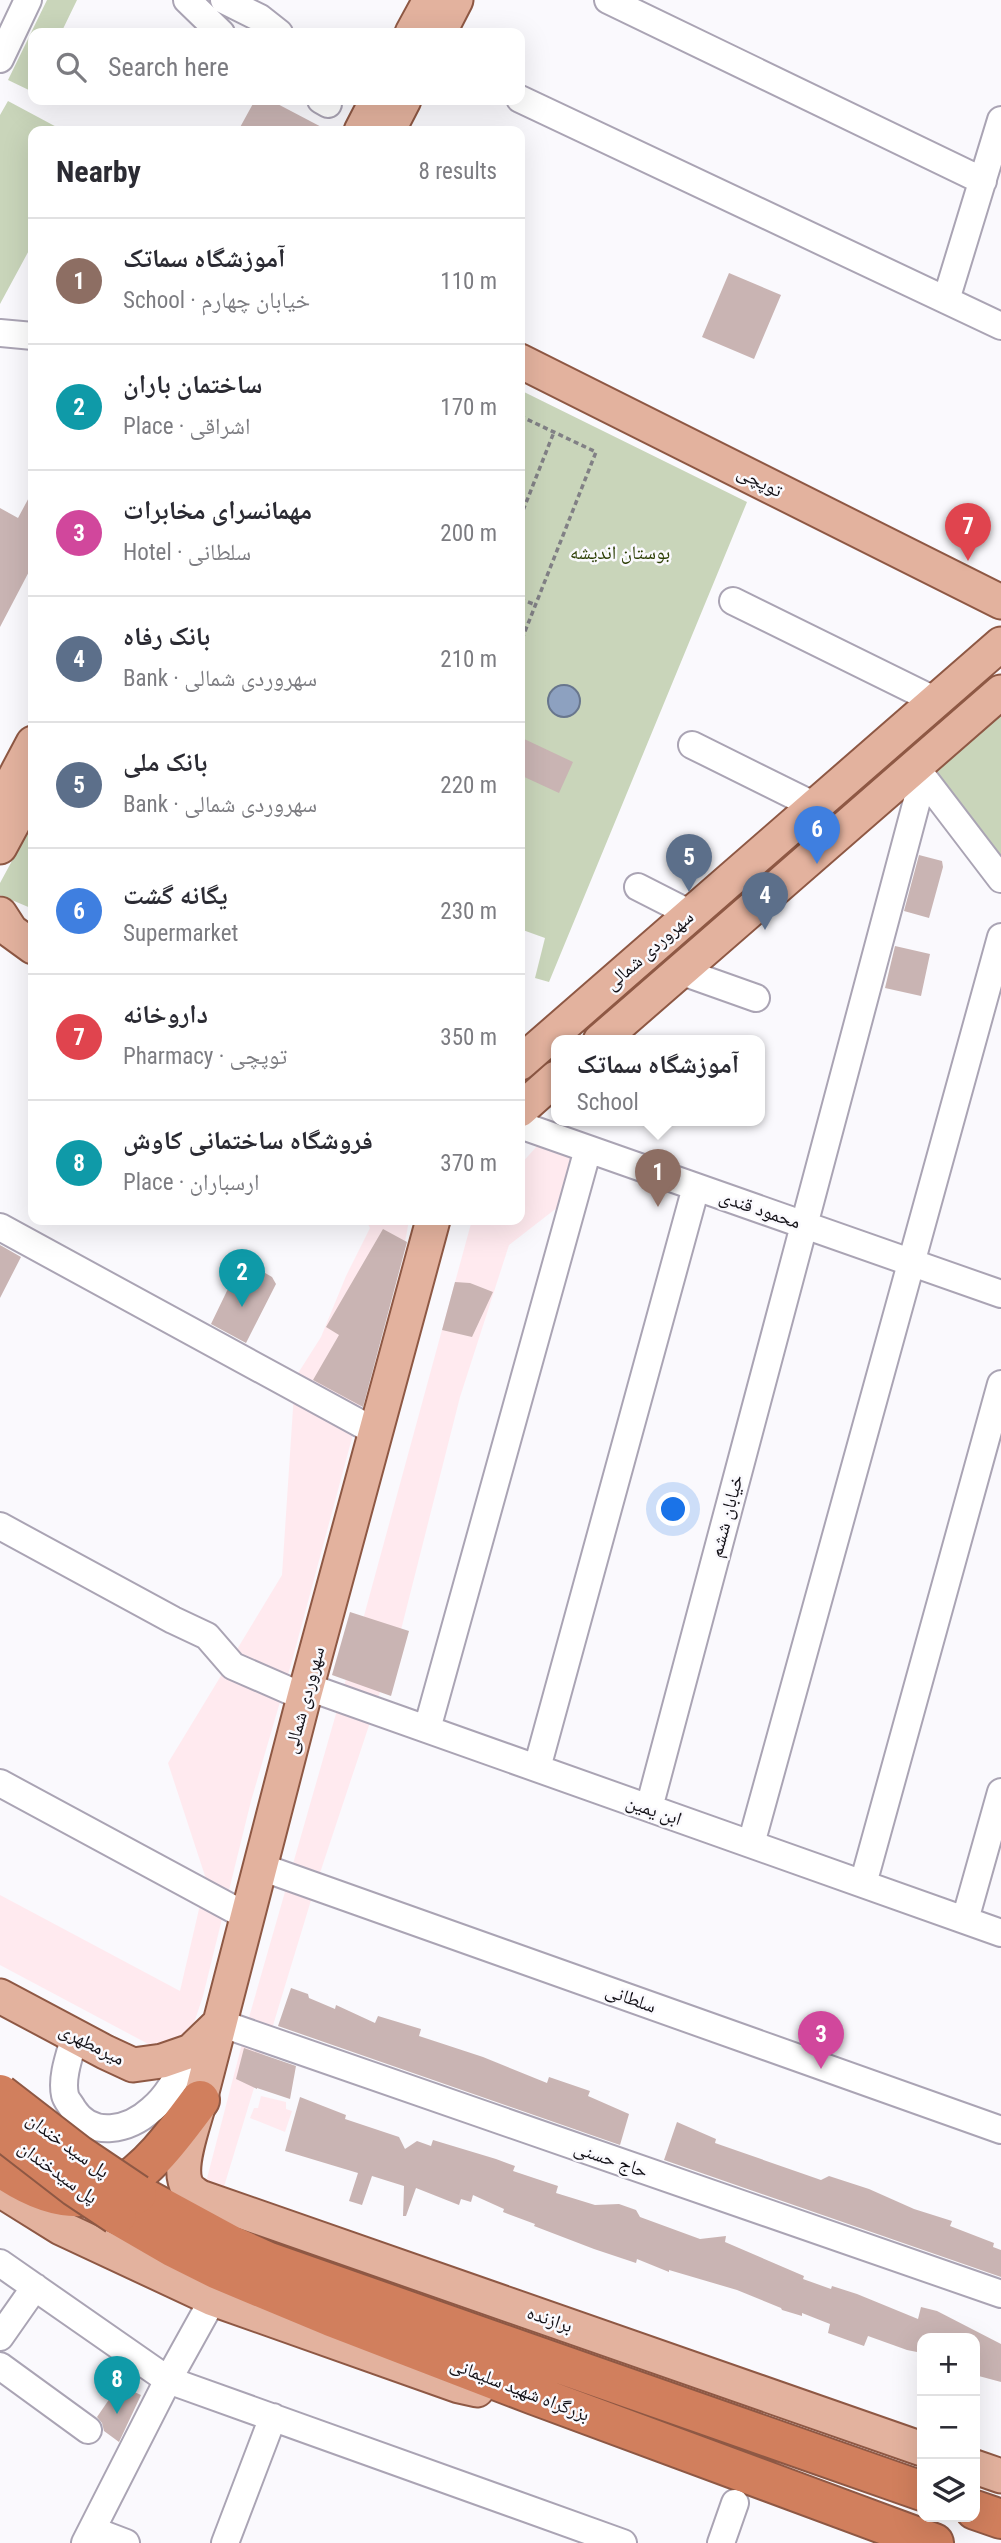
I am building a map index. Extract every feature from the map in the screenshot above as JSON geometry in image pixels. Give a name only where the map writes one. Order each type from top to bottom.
[{"type":"highway","name":"پل سید خندان","points":[[0,2094],[79,2155],[127,2204]]},
{"type":"highway","points":[[0,2167],[19,2180],[49,2193],[83,2199],[112,2190],[142,2171],[165,2147],[200,2099]]},
{"type":"highway","name":"پل سیدخندان","points":[[0,2129],[75,2187],[127,2204]]},
{"type":"highway","name":"بزرگراه شهید سلیمانی","points":[[127,2204],[174,2248],[218,2270],[534,2395],[933,2543]]},
{"type":"highway","name":"بزرگراه شهید سلیمانی","points":[[127,2204],[269,2262],[917,2489]]},
{"type":"highway","points":[[980,2512],[1001,2519]]},
{"type":"main road","points":[[415,28],[430,0]]},
{"type":"main road","points":[[442,28],[456,0]]},
{"type":"main road","points":[[364,126],[374,105]]},
{"type":"main road","points":[[391,126],[401,105]]},
{"type":"main road","name":"توپچی","points":[[525,364],[1001,602]]},
{"type":"main road","name":"سهروردی شمالی","points":[[552,1035],[1001,645]]},
{"type":"main road","name":"سهروردی شمالی","points":[[607,1035],[919,772],[1001,692]]},
{"type":"main road","points":[[0,805],[28,752]]},
{"type":"main road","points":[[0,847],[28,795]]},
{"type":"main road","points":[[0,914],[10,931],[28,944]]},
{"type":"main road","points":[[0,946],[28,951]]},
{"type":"main road","name":"سهروردی شمالی","points":[[525,1059],[551,1036]]},
{"type":"main road","points":[[525,1106],[551,1082]]},
{"type":"main road","name":"سهروردی شمالی","points":[[185,2181],[185,2159],[200,2099],[430,1225]]},
{"type":"main road","name":"میرمطهری","points":[[0,1996],[133,2065],[162,2062],[191,2050],[220,2023]]},
{"type":"main road","name":"برازنده","points":[[185,2181],[191,2192],[200,2197],[917,2447]]},
{"type":"main road","points":[[0,2190],[61,2228],[213,2300],[458,2386],[488,2392],[534,2395]]},
{"type":"main road","points":[[980,2469],[1001,2476]]},
{"type":"street","points":[[0,59],[28,0]]},
{"type":"street","points":[[187,0],[216,28]]},
{"type":"street","points":[[224,0],[260,18],[273,28]]},
{"type":"street","points":[[608,0],[983,181]]},
{"type":"street","points":[[525,101],[1001,326]]},
{"type":"street","points":[[946,300],[1001,120]]},
{"type":"street","points":[[0,332],[28,335]]},
{"type":"street","points":[[733,601],[936,701]]},
{"type":"street","points":[[692,745],[815,806]]},
{"type":"street","points":[[919,772],[1001,879]]},
{"type":"street","name":"خیابان ششم","points":[[649,1808],[804,1225],[919,772]]},
{"type":"street","points":[[638,887],[691,914]]},
{"type":"street","points":[[751,1844],[1001,937]]},
{"type":"street","points":[[680,971],[756,998]]},
{"type":"street","name":"محمود قندی","points":[[525,1127],[1001,1294]]},
{"type":"street","points":[[427,1729],[588,1149]]},
{"type":"street","points":[[537,1768],[696,1187]]},
{"type":"street","points":[[0,1227],[376,1432]]},
{"type":"street","points":[[863,1884],[1001,1384]]},
{"type":"street","name":"ابن یمین","points":[[0,1526],[207,1636],[233,1666],[306,1692],[427,1729],[1001,1933]]},
{"type":"street","points":[[0,1783],[248,1917]]},
{"type":"street","points":[[965,1920],[1001,1792]]},
{"type":"street","name":"سلطانی","points":[[261,1867],[1001,2130]]},
{"type":"street","name":"حاج حسنی","points":[[220,2023],[1001,2294]]},
{"type":"street","points":[[75,2036],[66,2069],[65,2096],[80,2121],[104,2129],[128,2126],[152,2109],[170,2090],[191,2050]]},
{"type":"street","points":[[0,2263],[168,2380],[623,2543]]},
{"type":"street","points":[[0,2337],[35,2287]]},
{"type":"street","points":[[126,2543],[88,2537],[168,2380],[213,2300]]},
{"type":"street","points":[[0,2366],[88,2430]]},
{"type":"street","points":[[225,2543],[273,2417]]},
{"type":"street","points":[[721,2543],[735,2503]]},
{"type":"path","points":[[525,418],[596,452],[525,632]]},
{"type":"path","points":[[525,505],[554,432]]},
{"type":"path","points":[[525,601],[536,605]]},
{"type":"shaded area","points":[[538,1145],[570,1158],[558,1207],[509,1245],[460,1397],[402,1626],[312,1897],[223,2190],[205,2186],[248,2021],[364,1616],[471,1225],[525,1225],[525,1159]]},
{"type":"shaded area","points":[[368,1225],[408,1225],[292,1661],[251,1801],[203,1996],[188,2041],[152,2046],[0,1965],[0,1895],[180,1991],[206,1879],[168,1763],[282,1575],[295,1378],[321,1337],[346,1276],[370,1228]]},
{"type":"shaded area","points":[[261,2096],[286,2102],[286,2109],[292,2111],[285,2132],[250,2118],[254,2108],[258,2108]]},
{"type":"green space","points":[[47,0],[77,0],[63,28],[33,28]]},
{"type":"green space","points":[[28,39],[28,90],[8,80]]},
{"type":"green space","points":[[8,101],[55,126],[28,126],[28,252],[0,304],[0,115]]},
{"type":"green space","name":"بوستان اندیشه","points":[[525,392],[747,502],[549,982],[535,978],[545,938],[525,931]]},
{"type":"green space","points":[[1001,709],[1001,857],[929,768]]},
{"type":"green space","points":[[28,831],[28,907],[0,895],[0,883]]},
{"type":"water","points":[[564,685],[575,690],[580,701],[575,712],[564,717],[553,712],[548,701],[553,690]]},
{"type":"building","points":[[252,105],[280,105],[319,126],[241,126]]},
{"type":"building","points":[[729,273],[781,295],[754,359],[702,337]]},
{"type":"building","points":[[28,499],[28,574],[0,627],[0,508],[18,518]]},
{"type":"building","points":[[525,739],[573,762],[559,793],[525,777]]},
{"type":"building","points":[[919,855],[942,861],[943,867],[929,918],[904,911]]},
{"type":"building","points":[[895,946],[930,954],[921,996],[885,988]]},
{"type":"building","points":[[383,1229],[407,1242],[363,1407],[313,1380],[339,1335],[326,1327]]},
{"type":"building","points":[[0,1245],[21,1257],[0,1298]]},
{"type":"building","points":[[248,1263],[272,1277],[276,1284],[246,1343],[211,1324],[239,1266]]},
{"type":"building","points":[[455,1282],[470,1283],[493,1292],[472,1337],[442,1330]]},
{"type":"building","points":[[350,1612],[409,1631],[391,1696],[332,1675]]},
{"type":"building","points":[[291,1988],[335,2009],[336,2005],[375,2023],[378,2016],[421,2029],[419,2036],[483,2057],[547,2083],[549,2077],[590,2091],[588,2096],[629,2114],[620,2145],[278,2026]]},
{"type":"building","points":[[244,2048],[296,2066],[290,2099],[236,2079]]},
{"type":"building","points":[[300,2097],[346,2115],[345,2119],[399,2137],[405,2149],[417,2141],[431,2146],[433,2140],[496,2159],[515,2166],[513,2171],[558,2186],[556,2193],[595,2205],[619,2204],[636,2210],[640,2217],[700,2239],[726,2236],[725,2242],[804,2276],[803,2279],[831,2289],[832,2286],[857,2294],[918,2319],[921,2307],[937,2311],[980,2333],[917,2333],[917,2352],[868,2336],[864,2346],[828,2333],[830,2324],[802,2313],[802,2316],[782,2310],[737,2290],[669,2272],[637,2259],[636,2263],[594,2249],[534,2226],[535,2224],[503,2212],[504,2209],[473,2195],[471,2202],[461,2199],[459,2205],[416,2188],[406,2216],[403,2216],[404,2186],[372,2176],[362,2205],[349,2201],[358,2173],[285,2151]]},
{"type":"building","points":[[677,2122],[716,2139],[715,2143],[821,2180],[829,2176],[869,2189],[914,2209],[952,2221],[950,2226],[994,2243],[993,2247],[1001,2250],[1001,2277],[664,2160]]},
{"type":"building","points":[[980,2333],[1001,2344],[1001,2382],[980,2376]]},
{"type":"building","points":[[119,2385],[141,2395],[119,2442],[104,2431],[97,2417]]},
{"type":"place","name":"داروخانه","points":[[968,561]]},
{"type":"place","name":"یگانه گشت","points":[[817,864]]},
{"type":"place","name":"بانک ملی","points":[[689,892]]},
{"type":"place","name":"بانک رفاه","points":[[765,930]]},
{"type":"place","name":"آموزشگاه سماتک","points":[[658,1207]]},
{"type":"place","name":"ساختمان باران","points":[[242,1307]]},
{"type":"place","name":"مهمانسرای مخابرات","points":[[821,2069]]},
{"type":"place","name":"فروشگاه ساختمانی کاوش","points":[[117,2414]]}]
